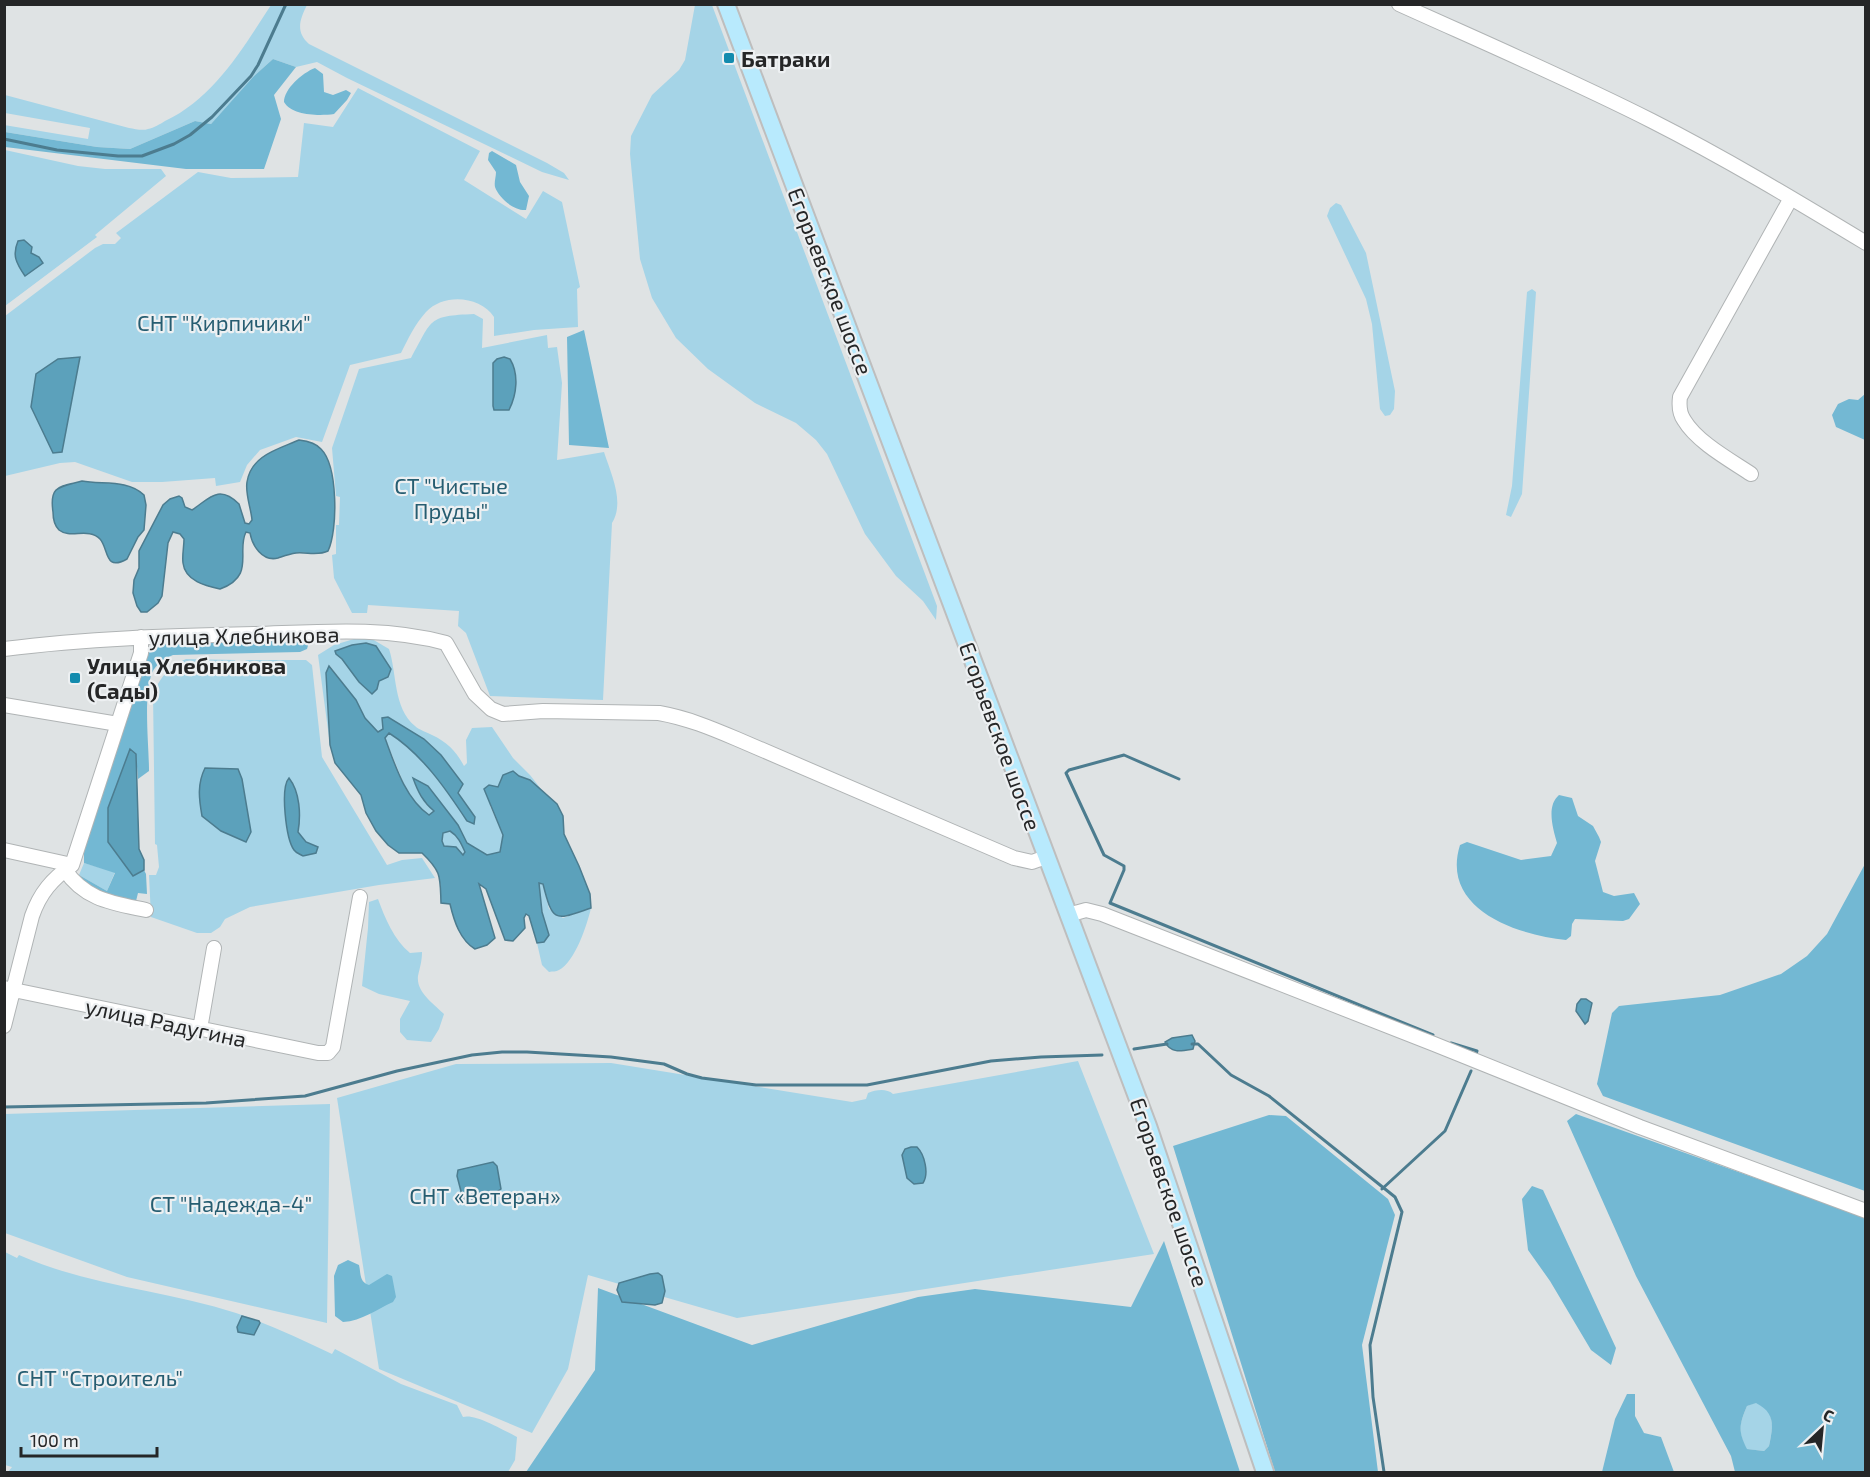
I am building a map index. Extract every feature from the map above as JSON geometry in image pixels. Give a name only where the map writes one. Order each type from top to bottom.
[{"type":"main road","name":"Егорьевское шоссе","points":[[726,4],[1148,1126],[1265,1473]]},
{"type":"street","points":[[1399,4],[1642,116],[1748,172],[1866,243]]},
{"type":"street","points":[[1751,474],[1695,433],[1683,420],[1679,409],[1680,397],[1791,198]]},
{"type":"street","name":"улица Хлебникова","points":[[4,649],[141,637],[372,632],[421,636],[446,643],[475,694],[490,709],[503,714],[543,711],[659,713],[695,721],[1014,858],[1032,862],[1046,857]]},
{"type":"street","points":[[4,1026],[9,989],[38,899],[44,889],[69,867],[141,653],[141,637]]},
{"type":"street","points":[[4,705],[118,724]]},
{"type":"street","points":[[4,850],[69,867]]},
{"type":"street","points":[[69,867],[74,883],[99,898],[146,910]]},
{"type":"street","name":"улица Радугина","points":[[9,989],[318,1053],[328,1053],[333,1047],[360,897]]},
{"type":"street","points":[[1068,915],[1086,910],[1102,914],[1641,1127],[1866,1211]]},
{"type":"street","points":[[200,1029],[214,948]]},
{"type":"green space","points":[[271,5],[307,5],[300,30],[309,44],[547,163],[564,173],[569,180],[542,172],[317,62],[296,67],[273,59],[253,77],[211,124],[195,121],[130,149],[97,147],[5,132],[4,125],[88,139],[90,128],[5,113],[5,95],[129,128],[144,130],[155,127],[182,111],[213,86],[238,55]]},
{"type":"green space","points":[[695,5],[712,5],[937,606],[936,620],[923,601],[896,576],[865,534],[827,454],[816,440],[796,423],[755,403],[708,369],[676,338],[652,298],[640,259],[630,154],[631,136],[652,95],[679,70],[685,60]]},
{"type":"green space","name":"СНТ \"Кирпичики\"","points":[[358,88],[480,151],[464,180],[526,219],[543,191],[562,202],[580,287],[577,289],[578,327],[494,336],[494,317],[488,310],[471,301],[442,302],[426,312],[401,353],[350,365],[322,442],[296,437],[260,450],[247,465],[240,482],[216,486],[215,478],[132,482],[75,462],[60,463],[5,476],[5,316],[95,248],[103,244],[115,244],[121,238],[116,233],[198,172],[231,178],[298,177],[304,123],[333,127]]},
{"type":"green space","points":[[5,150],[78,166],[105,169],[161,169],[166,176],[95,235],[97,237],[5,306]]},
{"type":"green space","points":[[1336,203],[1341,205],[1366,253],[1395,391],[1394,409],[1390,415],[1385,416],[1380,409],[1372,324],[1366,299],[1327,216],[1330,208]]},
{"type":"green space","points":[[1532,289],[1536,292],[1522,494],[1511,517],[1506,515],[1512,486],[1527,292]]},
{"type":"green space","name":"СТ \"Чистые Пруды\"","points":[[474,314],[483,319],[482,348],[547,335],[548,348],[557,347],[562,383],[557,460],[604,452],[610,469],[616,488],[617,506],[612,523],[603,700],[490,696],[466,633],[458,626],[459,611],[368,605],[367,613],[352,613],[334,578],[332,555],[336,554],[336,525],[339,525],[340,497],[336,496],[332,448],[359,369],[411,358],[433,322],[447,316]]},
{"type":"green space","points":[[354,639],[372,639],[389,649],[399,700],[408,719],[417,727],[447,744],[464,766],[467,763],[466,740],[472,728],[492,727],[513,758],[541,789],[530,780],[519,776],[490,806],[503,835],[501,852],[487,855],[467,843],[458,825],[428,786],[418,791],[426,804],[435,811],[429,815],[418,807],[404,784],[385,738],[389,732],[423,761],[467,821],[464,802],[401,727],[388,717],[383,729],[378,732],[365,718],[356,700],[330,666],[330,745],[318,655],[334,645]]},
{"type":"green space","points":[[186,659],[235,660],[235,665],[241,665],[246,660],[306,660],[312,665],[322,757],[387,865],[402,860],[422,858],[435,878],[250,907],[225,919],[220,927],[211,933],[197,933],[151,917],[149,875],[156,875],[159,867],[155,844],[153,693],[166,673]]},
{"type":"green space","points":[[450,831],[461,843],[465,852],[463,855],[456,847],[444,846],[443,833]]},
{"type":"green space","points":[[84,863],[115,872],[107,891],[79,875]]},
{"type":"green space","points":[[539,883],[543,884],[549,909],[563,918],[591,908],[575,951],[565,966],[556,971],[549,972],[542,965],[537,943],[544,942],[549,935],[542,912]]},
{"type":"green space","points":[[378,899],[399,942],[410,953],[422,952],[418,982],[427,997],[444,1014],[431,1042],[407,1040],[400,1032],[400,1019],[410,1001],[379,994],[362,986],[369,902]]},
{"type":"green space","name":"СНТ «Ветеран»","points":[[1078,1061],[1154,1254],[737,1318],[588,1275],[568,1369],[532,1433],[379,1369],[337,1098],[456,1064],[611,1063],[852,1102],[866,1099],[868,1093],[878,1090],[893,1094]]},
{"type":"green space","name":"СТ \"Надежда-4\"","points":[[330,1104],[327,1323],[127,1277],[5,1233],[5,1114]]},
{"type":"green space","name":"СНТ \"Строитель\"","points":[[5,1252],[17,1258],[19,1255],[72,1274],[209,1305],[273,1327],[332,1354],[335,1349],[401,1384],[457,1405],[463,1417],[482,1420],[517,1437],[515,1460],[508,1472],[8,1472],[12,1467],[5,1465]]},
{"type":"green space","points":[[1757,1402],[1767,1411],[1772,1421],[1769,1446],[1764,1451],[1746,1449],[1741,1432],[1741,1423],[1747,1406]]},
{"type":"shaded area","points":[[273,59],[296,67],[274,95],[281,119],[264,169],[186,169],[5,147],[5,132],[97,147],[130,149],[195,121],[211,124],[253,77]]},
{"type":"shaded area","points":[[315,68],[323,74],[324,92],[333,95],[346,90],[351,93],[334,114],[314,115],[300,112],[288,107],[284,102],[287,92],[295,82]]},
{"type":"shaded area","points":[[492,151],[516,165],[520,182],[529,196],[526,210],[512,206],[497,191],[496,172],[488,160],[489,153]]},
{"type":"shaded area","points":[[24,240],[32,247],[31,253],[39,257],[43,263],[25,276],[15,255],[18,241]]},
{"type":"shaded area","points":[[584,330],[609,448],[569,445],[567,337]]},
{"type":"shaded area","points":[[80,357],[62,452],[53,453],[31,407],[36,374],[58,359]]},
{"type":"shaded area","points":[[504,357],[510,359],[515,371],[514,397],[509,410],[494,410],[493,363]]},
{"type":"shaded area","points":[[1865,394],[1865,440],[1836,427],[1832,415],[1838,404],[1849,399],[1858,400]]},
{"type":"shaded area","points":[[299,440],[319,447],[327,457],[331,469],[335,514],[334,529],[328,551],[316,554],[289,554],[272,559],[259,552],[250,533],[246,532],[243,539],[243,563],[238,577],[231,584],[220,589],[197,582],[188,574],[183,563],[184,539],[180,534],[173,532],[168,543],[162,596],[158,603],[147,612],[141,612],[133,593],[134,580],[139,568],[139,551],[163,505],[179,496],[185,507],[192,510],[214,495],[225,495],[239,504],[245,523],[249,524],[252,520],[247,496],[247,482],[254,465],[267,454]]},
{"type":"shaded area","points":[[82,481],[122,485],[144,495],[146,505],[144,530],[127,559],[114,563],[108,558],[103,543],[96,536],[85,533],[68,534],[56,526],[52,503],[55,492],[62,486]]},
{"type":"shaded area","points":[[305,639],[309,642],[307,649],[300,652],[173,655],[158,664],[149,683],[147,721],[149,771],[138,779],[136,754],[130,750],[108,808],[108,842],[133,876],[144,870],[147,894],[138,893],[135,905],[92,891],[78,879],[79,875],[107,891],[115,873],[84,863],[84,848],[149,648],[159,642]]},
{"type":"shaded area","points":[[366,643],[376,646],[391,669],[388,677],[379,681],[377,689],[372,694],[359,682],[335,651]]},
{"type":"shaded area","points":[[329,666],[356,700],[365,718],[378,732],[383,729],[382,718],[388,717],[424,739],[441,755],[463,784],[458,793],[475,817],[474,824],[467,821],[442,785],[412,751],[389,733],[385,738],[413,800],[429,815],[434,811],[421,796],[413,778],[428,786],[458,825],[467,843],[487,855],[500,852],[503,835],[484,789],[489,785],[498,787],[503,775],[513,771],[530,780],[557,804],[563,816],[564,834],[590,894],[591,908],[570,915],[557,916],[550,906],[543,884],[539,883],[542,912],[549,935],[544,942],[537,943],[529,916],[526,914],[525,928],[513,941],[505,940],[486,889],[479,884],[495,938],[487,945],[475,949],[465,941],[458,930],[450,904],[441,903],[437,870],[422,853],[399,853],[388,845],[376,831],[366,813],[361,795],[335,763],[330,745],[326,673]],"holes":[[[450,831],[464,849],[463,855],[456,847],[444,846],[443,833]]]},
{"type":"shaded area","points":[[130,749],[136,754],[139,849],[144,860],[144,870],[133,876],[108,842],[108,808]]},
{"type":"shaded area","points":[[205,768],[238,769],[242,779],[251,832],[246,842],[221,831],[202,816],[199,792]]},
{"type":"shaded area","points":[[289,778],[299,804],[298,832],[306,842],[318,847],[316,853],[303,856],[295,851],[291,844],[285,802],[286,784]]},
{"type":"shaded area","points":[[1559,795],[1572,798],[1578,816],[1593,826],[1599,837],[1601,842],[1595,861],[1603,892],[1614,896],[1634,893],[1640,904],[1629,919],[1623,921],[1575,919],[1571,936],[1566,940],[1526,932],[1487,915],[1472,902],[1461,886],[1457,867],[1460,845],[1467,842],[1521,860],[1551,856],[1557,843],[1552,825],[1552,811]]},
{"type":"shaded area","points":[[1865,864],[1865,1191],[1603,1096],[1597,1084],[1612,1013],[1619,1006],[1720,995],[1781,974],[1807,956],[1827,934]]},
{"type":"shaded area","points":[[1581,999],[1592,1003],[1588,1021],[1585,1024],[1576,1011]]},
{"type":"shaded area","points":[[1192,1035],[1195,1041],[1193,1049],[1174,1050],[1165,1042],[1172,1038]]},
{"type":"shaded area","points":[[1576,1114],[1865,1217],[1865,1472],[1735,1472],[1731,1456],[1636,1276],[1567,1121]],"holes":[[[1756,1403],[1762,1407],[1772,1421],[1769,1446],[1764,1451],[1747,1449],[1741,1432],[1744,1413],[1747,1406]]]},
{"type":"shaded area","points":[[1269,1115],[1286,1116],[1388,1199],[1395,1215],[1362,1345],[1378,1472],[1275,1472],[1173,1146]]},
{"type":"shaded area","points":[[917,1147],[920,1150],[924,1160],[926,1175],[923,1183],[914,1184],[907,1178],[902,1155],[905,1149]]},
{"type":"shaded area","points":[[493,1162],[497,1166],[501,1189],[483,1197],[463,1199],[457,1176],[458,1170]]},
{"type":"shaded area","points":[[1532,1186],[1543,1190],[1616,1348],[1611,1365],[1591,1350],[1550,1281],[1528,1250],[1522,1199]]},
{"type":"shaded area","points":[[1164,1241],[1240,1472],[526,1472],[595,1370],[598,1288],[752,1345],[918,1297],[975,1289],[1131,1307]]},
{"type":"shaded area","points":[[348,1260],[359,1265],[362,1279],[366,1284],[369,1285],[387,1274],[392,1276],[396,1297],[393,1302],[369,1314],[343,1322],[335,1316],[334,1276],[338,1265]]},
{"type":"shaded area","points":[[658,1273],[662,1276],[665,1291],[662,1303],[655,1305],[622,1302],[617,1290],[619,1283]]},
{"type":"shaded area","points":[[242,1316],[259,1321],[254,1335],[238,1332],[237,1327]]},
{"type":"shaded area","points":[[1627,1394],[1635,1394],[1635,1416],[1644,1433],[1661,1437],[1674,1472],[1602,1472],[1615,1419]]},
{"type":"waterway","points":[[4,139],[57,150],[118,156],[142,156],[174,144],[190,135],[212,117],[251,76],[286,4]]},
{"type":"waterway","points":[[1179,779],[1124,755],[1069,770],[1066,773],[1104,855],[1124,866],[1110,903],[1433,1035]]},
{"type":"waterway","points":[[1451,1043],[1477,1051],[1476,1054]]},
{"type":"waterway","points":[[1134,1049],[1167,1044]]},
{"type":"waterway","points":[[1192,1044],[1198,1044],[1231,1075],[1269,1096],[1395,1197],[1402,1212],[1370,1345],[1373,1397],[1384,1472]]},
{"type":"waterway","points":[[4,1107],[206,1103],[305,1096],[397,1071],[472,1055],[502,1052],[611,1057],[664,1064],[702,1078],[756,1085],[867,1085],[991,1061],[1102,1055]]},
{"type":"waterway","points":[[1382,1189],[1445,1131],[1471,1071]]},
{"type":"place","name":"Батраки","points":[[729,58]]},
{"type":"place","name":"Улица Хлебникова (Сады)","points":[[75,678]]}]
